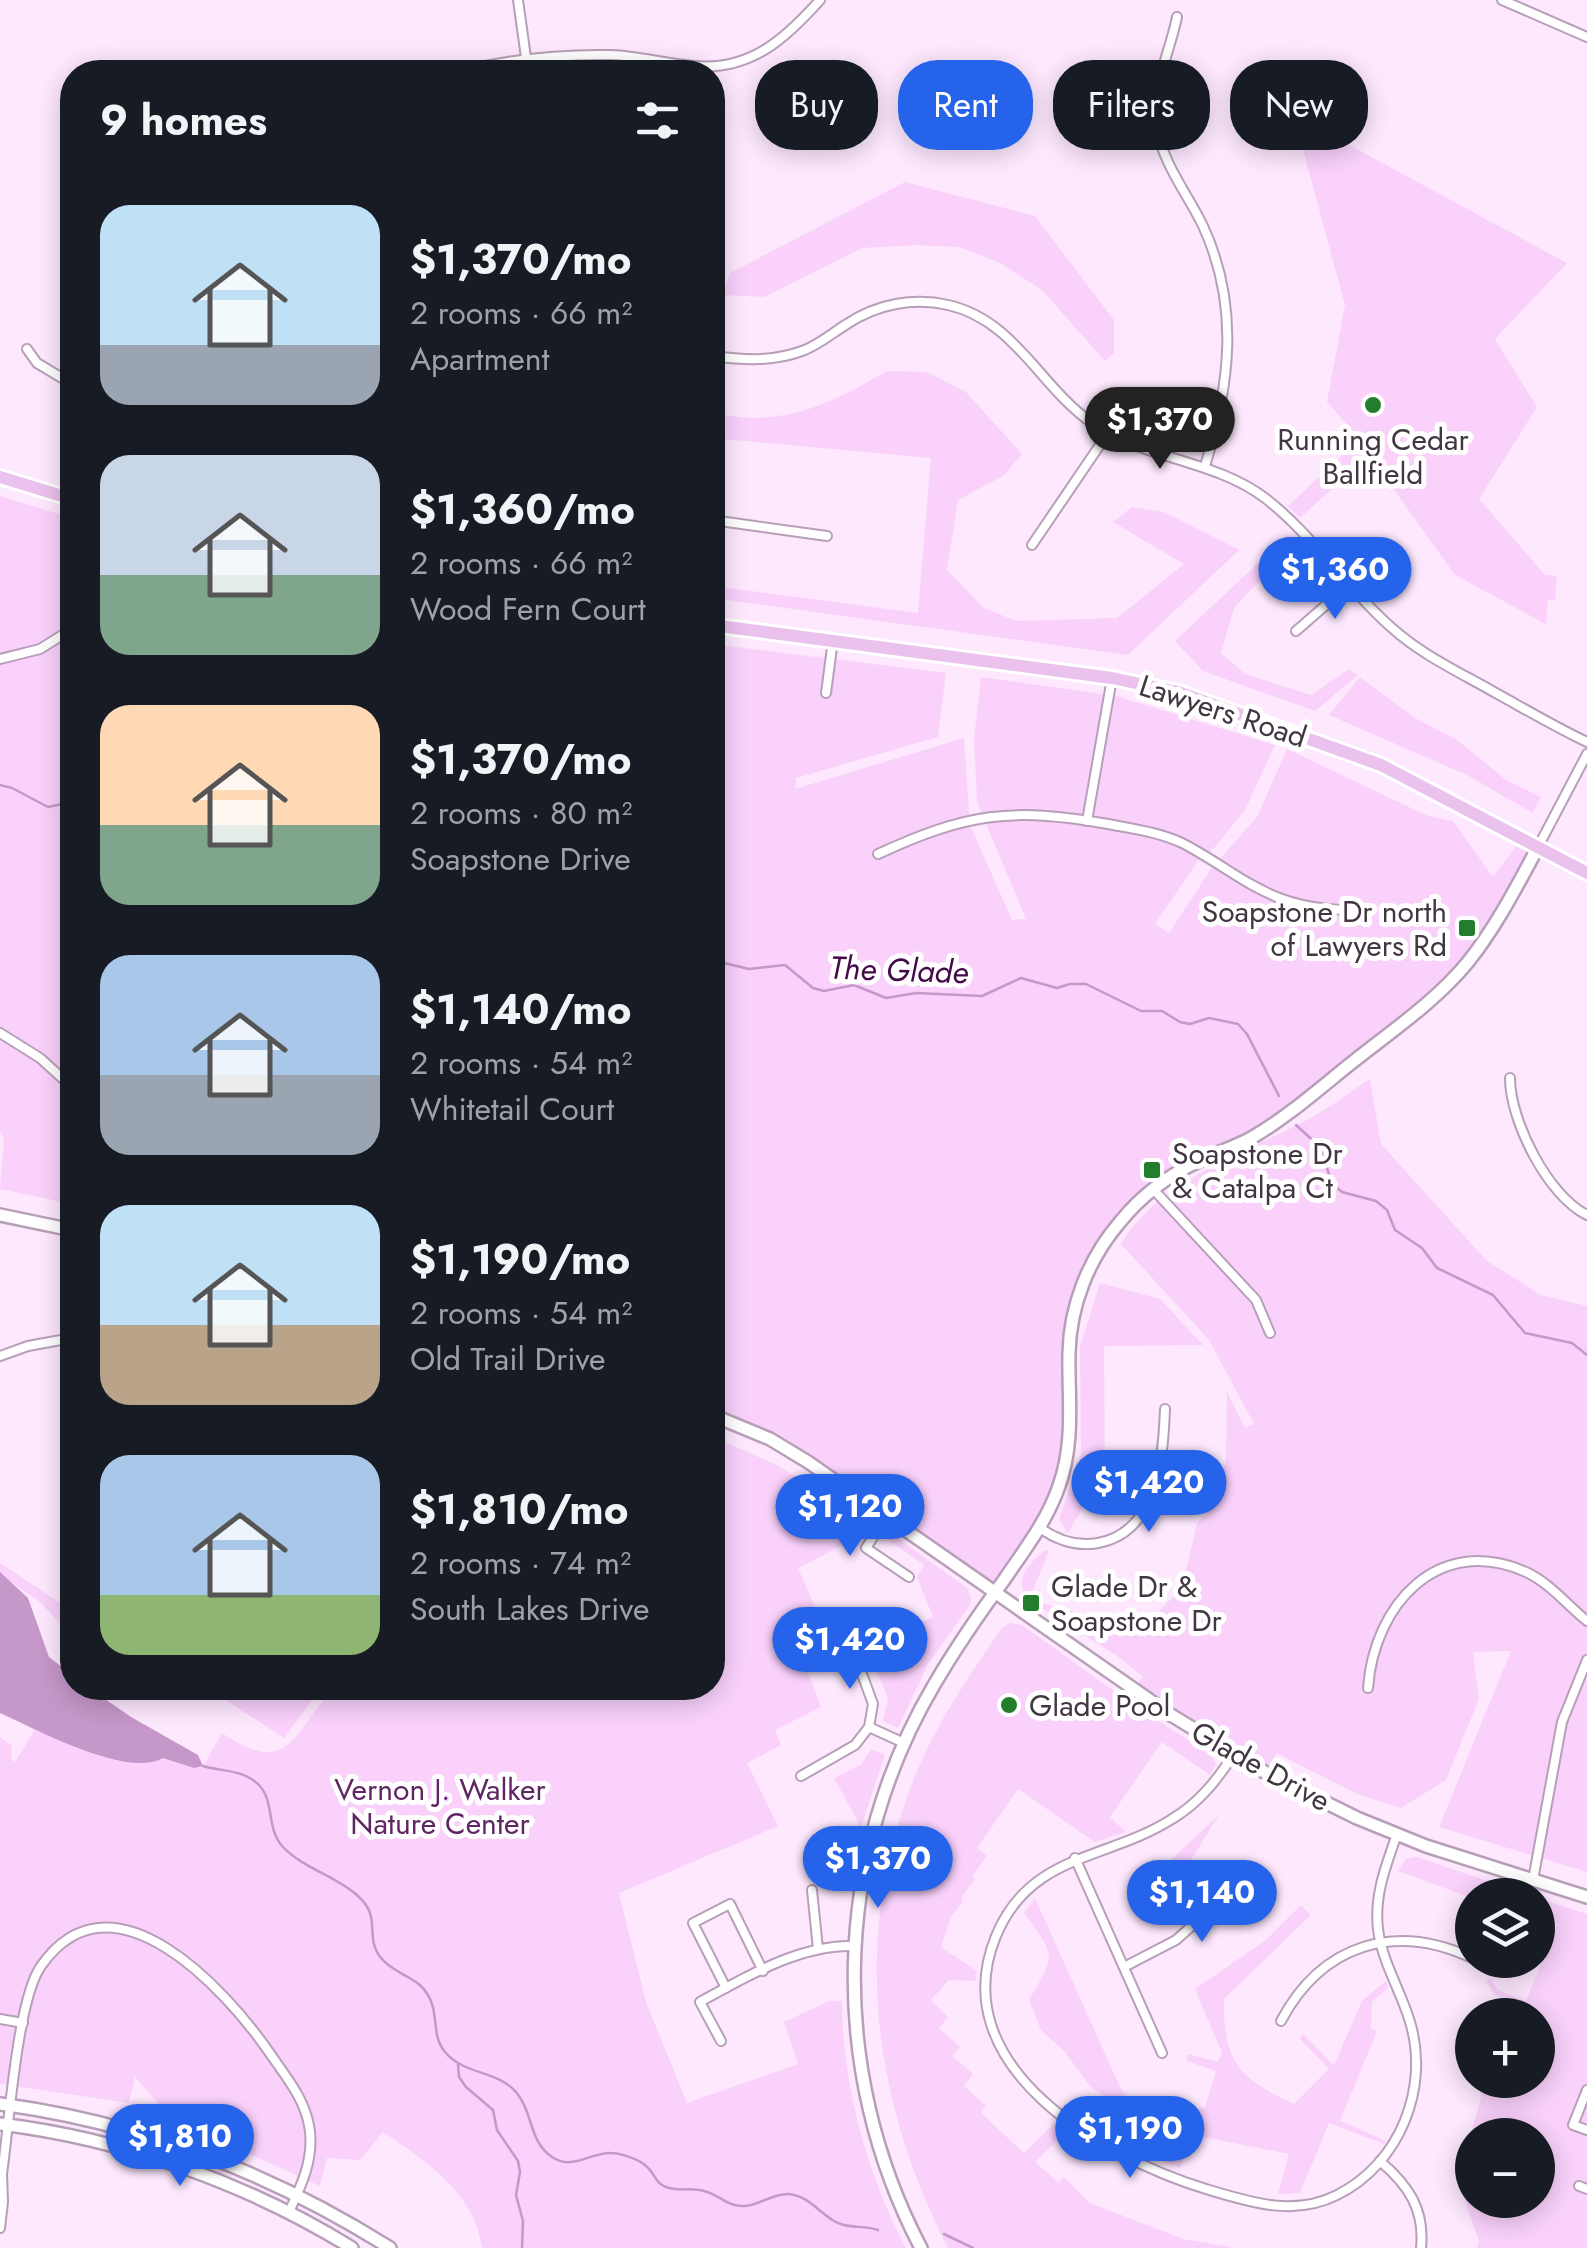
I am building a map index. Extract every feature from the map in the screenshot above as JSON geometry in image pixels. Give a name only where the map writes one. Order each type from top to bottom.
[{"type":"main road","points":[[0,477],[60,495]]},
{"type":"main road","name":"Lawyers Road","points":[[725,627],[1112,678],[1178,692],[1381,764],[1587,873]]},
{"type":"street","points":[[518,0],[527,59]]},
{"type":"street","points":[[725,64],[778,42],[820,0]]},
{"type":"street","points":[[1502,0],[1587,37]]},
{"type":"street","points":[[1177,17],[1157,88],[1156,122],[1166,159],[1213,252],[1228,324],[1223,403],[1204,466]]},
{"type":"street","points":[[522,60],[615,55],[654,60]]},
{"type":"street","points":[[725,357],[759,360],[785,356],[819,343],[882,307],[915,302],[948,305],[994,325],[1072,406],[1108,433],[1204,466],[1264,498],[1296,526],[1392,628],[1434,659],[1587,742]]},
{"type":"street","points":[[26,349],[37,363],[60,377]]},
{"type":"street","points":[[1032,545],[1108,433]]},
{"type":"street","points":[[725,522],[827,536]]},
{"type":"street","points":[[1296,631],[1349,585]]},
{"type":"street","points":[[0,659],[26,655],[60,637]]},
{"type":"street","points":[[826,693],[833,640]]},
{"type":"street","points":[[1087,820],[1112,678]]},
{"type":"street","points":[[921,2248],[888,2178],[868,2107],[856,2038],[854,1946],[860,1888],[872,1834],[904,1742],[941,1674],[1040,1528],[1062,1480],[1069,1446],[1069,1348],[1080,1294],[1105,1241],[1153,1189],[1280,1119],[1424,1006],[1474,953],[1501,914],[1587,754]]},
{"type":"street","points":[[878,854],[938,827],[987,816],[1036,814],[1087,820],[1169,838],[1284,900],[1366,911]]},
{"type":"street","points":[[0,1033],[40,1058],[60,1076]]},
{"type":"street","points":[[1510,1078],[1514,1112],[1550,1183],[1565,1201],[1587,1214]]},
{"type":"street","points":[[1153,1189],[1256,1300],[1270,1333]]},
{"type":"street","points":[[0,1215],[60,1228]]},
{"type":"street","points":[[0,1356],[60,1340]]},
{"type":"street","points":[[1040,1528],[1063,1541],[1088,1544],[1114,1538],[1134,1525],[1148,1504],[1158,1475],[1165,1409]]},
{"type":"street","name":"Glade Drive","points":[[725,1421],[787,1448],[1234,1754],[1311,1796],[1397,1834],[1527,1878]]},
{"type":"street","points":[[886,1517],[866,1548],[909,1577]]},
{"type":"street","points":[[1368,1688],[1373,1651],[1387,1616],[1416,1583],[1448,1567],[1482,1562],[1526,1572],[1587,1621]]},
{"type":"street","points":[[801,1776],[855,1745],[869,1728],[873,1704],[855,1655]]},
{"type":"street","points":[[1533,1878],[1562,1722],[1576,1679],[1587,1660]]},
{"type":"street","points":[[869,1728],[904,1742]]},
{"type":"street","points":[[1234,1754],[1205,1793],[1175,1818],[1076,1858],[1043,1876],[1015,1904],[996,1934],[987,1968],[987,2001],[996,2034],[1017,2072],[1045,2104],[1138,2164],[1181,2182],[1254,2203],[1298,2206],[1322,2201],[1354,2186],[1380,2161],[1410,2109],[1417,2072],[1414,2034],[1380,1942],[1378,1892],[1397,1834]]},
{"type":"street","points":[[1076,1858],[1162,2053]]},
{"type":"street","points":[[1124,1967],[1176,1940],[1248,1876]]},
{"type":"street","name":"Glade Drive","points":[[1555,1887],[1587,1898]]},
{"type":"street","points":[[812,1890],[818,1949]]},
{"type":"street","points":[[726,1988],[693,1923],[730,1904],[762,1970]]},
{"type":"street","points":[[0,2228],[6,2105],[34,1978],[62,1944],[85,1933],[115,1928],[157,1940],[202,1975],[233,2006],[302,2102],[310,2130],[309,2164],[288,2212]]},
{"type":"street","points":[[1281,2020],[1315,1974],[1344,1954],[1380,1942],[1421,1942],[1455,1953]]},
{"type":"street","points":[[720,2040],[700,2002],[762,1970],[818,1949],[854,1946]]},
{"type":"street","points":[[0,2020],[23,2022]]},
{"type":"street","points":[[1587,2090],[1573,2125],[1587,2130]]},
{"type":"street","points":[[6,2105],[74,2116],[155,2136],[231,2164],[297,2194],[390,2248]]},
{"type":"street","points":[[5,2125],[160,2160],[288,2212],[352,2248]]},
{"type":"street","points":[[1380,2161],[1403,2182],[1417,2206],[1421,2248]]},
{"type":"green space","points":[[1303,150],[1358,150],[1567,263],[1495,339],[1537,407],[1479,499],[1545,575],[1557,576],[1555,600],[1548,600],[1546,624],[1455,575],[1369,455],[1300,518],[1288,506],[1360,439],[1327,402],[1345,305]]},
{"type":"green space","points":[[905,182],[1035,216],[1114,320],[1114,353],[1105,361],[1042,290],[1000,263],[960,247],[862,248],[764,297],[725,295],[730,273]]},
{"type":"green space","points":[[887,371],[927,372],[966,392],[1022,454],[1003,476],[958,500],[947,570],[984,608],[1016,621],[1117,618],[1184,564],[1113,522],[1132,507],[1164,512],[1239,550],[1128,655],[725,600],[725,588],[918,613],[931,458],[725,439],[725,415],[761,418],[783,415],[845,394]]},
{"type":"green space","points":[[0,496],[60,514],[60,1202],[0,1189],[4,1139],[0,1132]]},
{"type":"green space","points":[[1288,535],[1295,543],[1234,608],[1221,653],[1245,674],[1311,695],[1349,669],[1358,675],[1315,711],[1203,671],[1175,641]]},
{"type":"green space","points":[[725,646],[946,673],[938,737],[796,778],[795,789],[964,738],[970,825],[1012,920],[1026,919],[977,802],[974,738],[981,677],[1116,696],[1275,745],[1245,810],[1216,846],[1198,861],[1155,924],[1169,933],[1211,869],[1257,817],[1287,749],[1428,816],[1453,821],[1493,877],[1522,838],[1538,847],[1464,966],[1280,1119],[1199,1161],[1129,1211],[1080,1293],[1061,1480],[995,1592],[808,1462],[725,1421]]},
{"type":"green space","points":[[1360,677],[1415,718],[1457,740],[1506,780],[1541,797],[1533,813],[1467,775],[1329,715]]},
{"type":"green space","points":[[1370,1079],[1381,1144],[1486,1260],[1541,1295],[1587,1306],[1587,1872],[1439,1827],[1511,1651],[1473,1652],[1479,1699],[1446,1780],[1401,1808],[1357,1794],[1276,1753],[1266,1773],[1132,1688],[1143,1677],[1116,1655],[1028,1600],[1022,1586],[1024,1573],[1045,1550],[1049,1551],[1029,1600],[1111,1621],[1150,1620],[1182,1588],[1197,1523],[1217,1502],[1226,1458],[1227,1392],[1245,1428],[1254,1424],[1209,1340],[1121,1244],[1156,1203],[1179,1186],[1314,1116]]},
{"type":"green space","points":[[1100,1283],[1160,1299],[1203,1345],[1104,1346],[1105,1470],[1068,1533],[1059,1519],[1081,1455],[1080,1347]]},
{"type":"green space","name":"Vernon J. Walker Nature Center","points":[[725,1442],[777,1465],[828,1498],[833,1492],[967,1588],[970,1605],[928,1664],[898,1728],[883,1721],[888,1698],[866,1646],[933,1617],[917,1577],[924,1565],[865,1524],[841,1546],[798,1568],[824,1628],[797,1643],[821,1707],[775,1730],[781,1745],[747,1763],[778,1826],[619,1893],[646,2002],[687,2103],[798,2064],[784,2022],[829,2001],[842,2001],[847,2064],[859,2128],[880,2190],[906,2248],[482,2248],[478,2228],[459,2195],[431,2167],[383,2132],[360,2160],[327,2158],[320,2186],[172,2119],[135,2077],[129,2103],[0,2084],[0,1737],[12,1746],[11,1758],[15,1762],[35,1729],[98,1756],[163,1758],[194,1768],[203,1766],[222,1733],[263,1752],[289,1744],[324,1700],[725,1700]]},
{"type":"green space","points":[[0,1563],[60,1603],[60,1623],[40,1602],[0,1574]]},
{"type":"green space","points":[[1010,1623],[1022,1625],[1132,1704],[1212,1755],[1216,1764],[1210,1775],[1162,1742],[1110,1817],[1126,1832],[1095,1842],[1018,1789],[977,1848],[987,1856],[951,1917],[941,1947],[977,1971],[976,1981],[949,1980],[931,2000],[948,2017],[939,2028],[960,2047],[952,2056],[973,2074],[964,2086],[986,2106],[981,2113],[1024,2153],[1054,2124],[1066,2132],[1035,2162],[1058,2182],[1064,2177],[1090,2203],[1183,2239],[1236,2248],[948,2248],[921,2188],[900,2127],[885,2065],[878,2002],[878,1939],[886,1876],[902,1813],[926,1751],[971,1673],[1002,1628]]},
{"type":"green space","points":[[225,1700],[312,1700],[284,1738]]},
{"type":"green space","points":[[871,1749],[885,1755],[861,1827],[834,1778],[861,1765]]},
{"type":"green space","points":[[1219,1815],[1193,1857],[1157,1897],[1147,1882]]},
{"type":"green space","points":[[1415,1857],[1478,1878],[1455,1878],[1455,1892],[1398,1871],[1406,1859]]},
{"type":"green space","points":[[1035,1898],[1120,2087],[1127,2098],[1168,2122],[1171,2116],[1205,2107],[1216,2071],[1187,2061],[1188,2054],[1218,2062],[1222,2053],[1195,1989],[1266,1940],[1301,1905],[1311,1915],[1224,1999],[1231,2053],[1247,2076],[1294,2104],[1329,2069],[1300,2039],[1303,2034],[1334,2065],[1362,2001],[1386,1981],[1388,1988],[1372,2002],[1371,2028],[1377,2031],[1340,2121],[1386,2141],[1384,2144],[1329,2123],[1300,2193],[1278,2194],[1289,2154],[1193,2135],[1180,2168],[1145,2153],[1155,2131],[1090,2086],[1065,2052],[1041,2030],[1029,2000],[1049,1955],[1024,1913]]},
{"type":"green space","points":[[1555,1904],[1587,1914],[1587,2248],[1477,2248],[1479,2241],[1471,2218],[1555,2218],[1555,2118],[1475,2118],[1481,2098],[1555,2098],[1555,1998],[1527,1998],[1535,1978],[1555,1978]]},
{"type":"green space","points":[[1490,1978],[1498,1990],[1518,1998],[1495,1995],[1486,1981]]},
{"type":"shaded area","points":[[0,1572],[28,1598],[49,1657],[60,1666],[60,1700],[106,1700],[198,1755],[203,1766],[194,1768],[163,1758],[147,1763],[105,1757],[0,1713]]},
{"type":"waterway","name":"The Glade","points":[[0,785],[48,807],[60,804]]},
{"type":"waterway","name":"The Glade","points":[[725,963],[749,969],[785,965],[813,988],[824,991],[854,985],[886,998],[916,993],[982,996],[1021,978],[1057,988],[1086,984],[1141,1011],[1162,1011],[1180,1022],[1190,1024],[1209,1018],[1238,1024],[1279,1096]]},
{"type":"waterway","name":"The Glade","points":[[1296,1125],[1320,1147],[1332,1183],[1342,1192],[1376,1201],[1387,1210],[1395,1230],[1422,1248],[1437,1268],[1493,1295],[1525,1333],[1572,1343],[1587,1355]]},
{"type":"waterway","points":[[203,1766],[240,1774],[259,1785],[283,1847],[359,1897],[370,1912],[374,1943],[381,1958],[428,1995],[445,2052],[461,2065],[500,2080],[516,2092],[539,2143],[552,2157],[574,2162],[604,2153],[619,2154],[643,2163],[659,2183],[671,2188],[704,2191],[739,2206],[777,2195],[796,2195],[839,2223],[878,2230]]},
{"type":"waterway","points":[[458,2065],[459,2077],[466,2087],[493,2110],[497,2130],[518,2161],[516,2195],[523,2221],[522,2248]]},
{"type":"waterway","points":[[944,2234],[973,2248]]},
{"type":"place","name":"Running Cedar Ballfield","points":[[1373,405]]},
{"type":"place","name":"Soapstone Dr north of Lawyers Rd","points":[[1467,928]]},
{"type":"place","name":"Soapstone Dr & Catalpa Ct","points":[[1152,1170]]},
{"type":"place","name":"Glade Dr & Soapstone Dr","points":[[1031,1603]]},
{"type":"place","name":"Glade Pool","points":[[1009,1705]]}]
